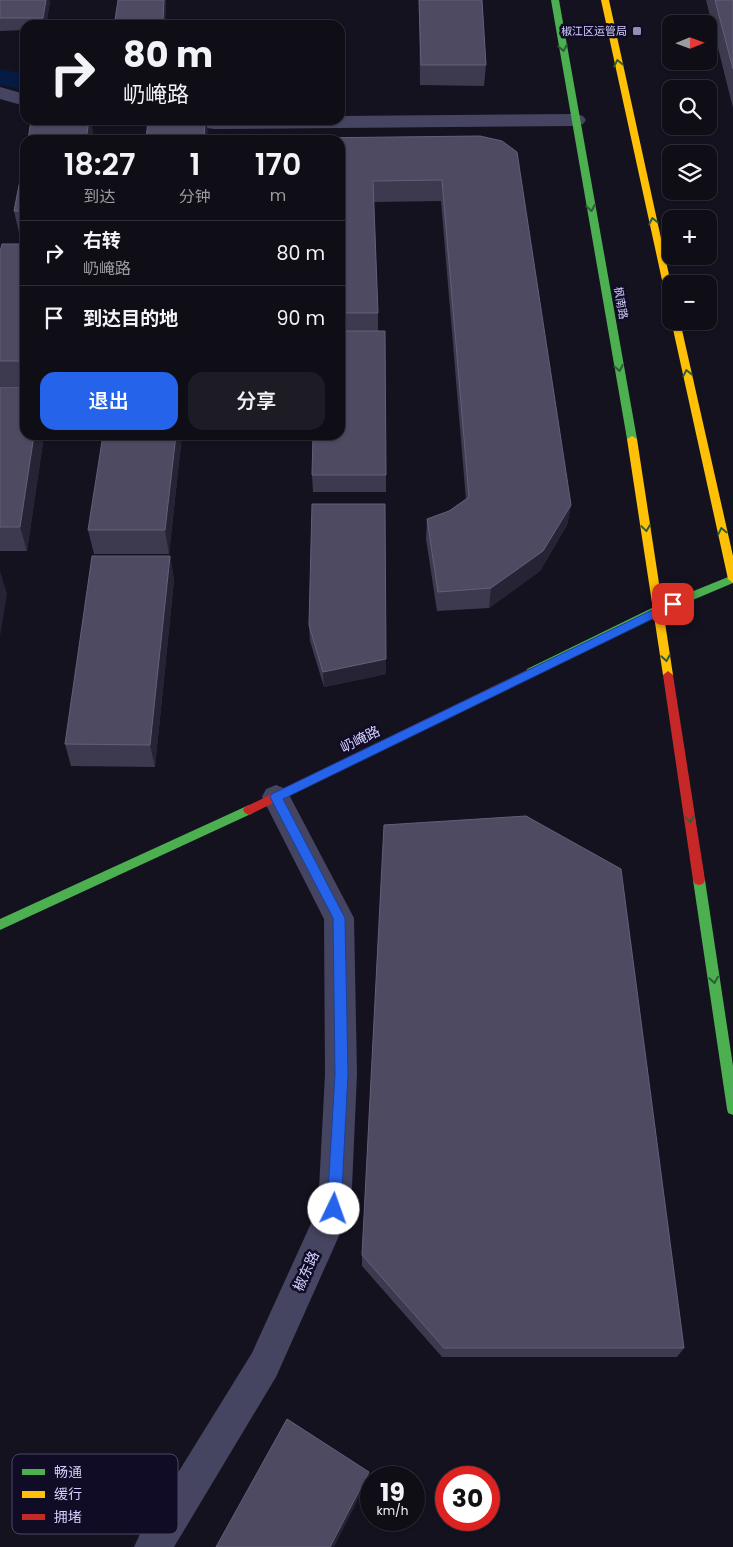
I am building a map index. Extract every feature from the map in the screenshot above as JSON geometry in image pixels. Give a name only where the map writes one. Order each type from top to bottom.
[{"type":"main road","name":"枫南路","points":[[555,0],[639,481],[733,1108]]},
{"type":"main road","points":[[604,0],[665,275]]},
{"type":"main road","points":[[677,330],[733,579]]},
{"type":"main road","name":"屷崦路","points":[[0,925],[276,797],[658,610],[733,579]]},
{"type":"street","points":[[0,94],[20,99]]},
{"type":"street","points":[[345,122],[576,120]]},
{"type":"street","name":"椒东路","points":[[178,1506],[264,1365],[334,1209],[341,1074],[339,918],[276,797]]},
{"type":"street","name":"椒东路","points":[[153,1547],[161,1534]]},
{"type":"building","points":[[0,0],[46,0],[43,18],[0,18]]},
{"type":"building","points":[[118,0],[164,0],[163,20],[115,20]]},
{"type":"building","points":[[419,0],[482,0],[486,65],[421,65]]},
{"type":"building","points":[[715,0],[733,0],[733,69]]},
{"type":"building","points":[[30,125],[88,125],[87,135],[29,135]]},
{"type":"building","points":[[148,125],[205,125],[204,135],[146,135]]},
{"type":"building","points":[[480,136],[502,141],[517,152],[571,505],[543,551],[491,588],[438,592],[427,519],[449,511],[469,497],[442,180],[373,181],[378,313],[345,313],[345,138]]},
{"type":"building","points":[[20,180],[20,211],[14,211]]},
{"type":"building","points":[[2,244],[20,244],[20,361],[0,361],[0,252]]},
{"type":"building","points":[[345,331],[385,331],[386,475],[312,475],[313,440],[345,440]]},
{"type":"building","points":[[0,387],[20,387],[20,440],[33,440],[20,527],[0,527]]},
{"type":"building","points":[[102,440],[175,440],[165,530],[88,530]]},
{"type":"building","points":[[312,504],[385,504],[386,659],[323,672],[309,625]]},
{"type":"building","points":[[92,556],[170,556],[150,745],[65,744]]},
{"type":"building","points":[[526,816],[621,869],[684,1348],[444,1348],[362,1255],[384,825]]},
{"type":"building","points":[[287,1419],[360,1466],[360,1489],[330,1547],[216,1547]]},
{"type":"waterway","points":[[0,77],[20,81]]},
{"type":"traffic: fast","points":[[555,0],[632,439]]},
{"type":"traffic: fast","points":[[531,672],[658,610],[733,579]]},
{"type":"traffic: fast","points":[[0,925],[249,810]]},
{"type":"traffic: fast","points":[[699,880],[733,1109]]},
{"type":"traffic: slow","points":[[605,0],[665,275]]},
{"type":"traffic: slow","points":[[677,330],[733,579]]},
{"type":"traffic: slow","points":[[632,439],[668,675]]},
{"type":"traffic: jam","points":[[249,810],[531,672]]},
{"type":"traffic: jam","points":[[668,675],[699,880]]},
{"type":"place","name":"椒江区运管局","points":[[637,31]]},
{"type":"route","points":[[334,1209],[341,1074],[339,918],[276,797],[673,604]]}]
